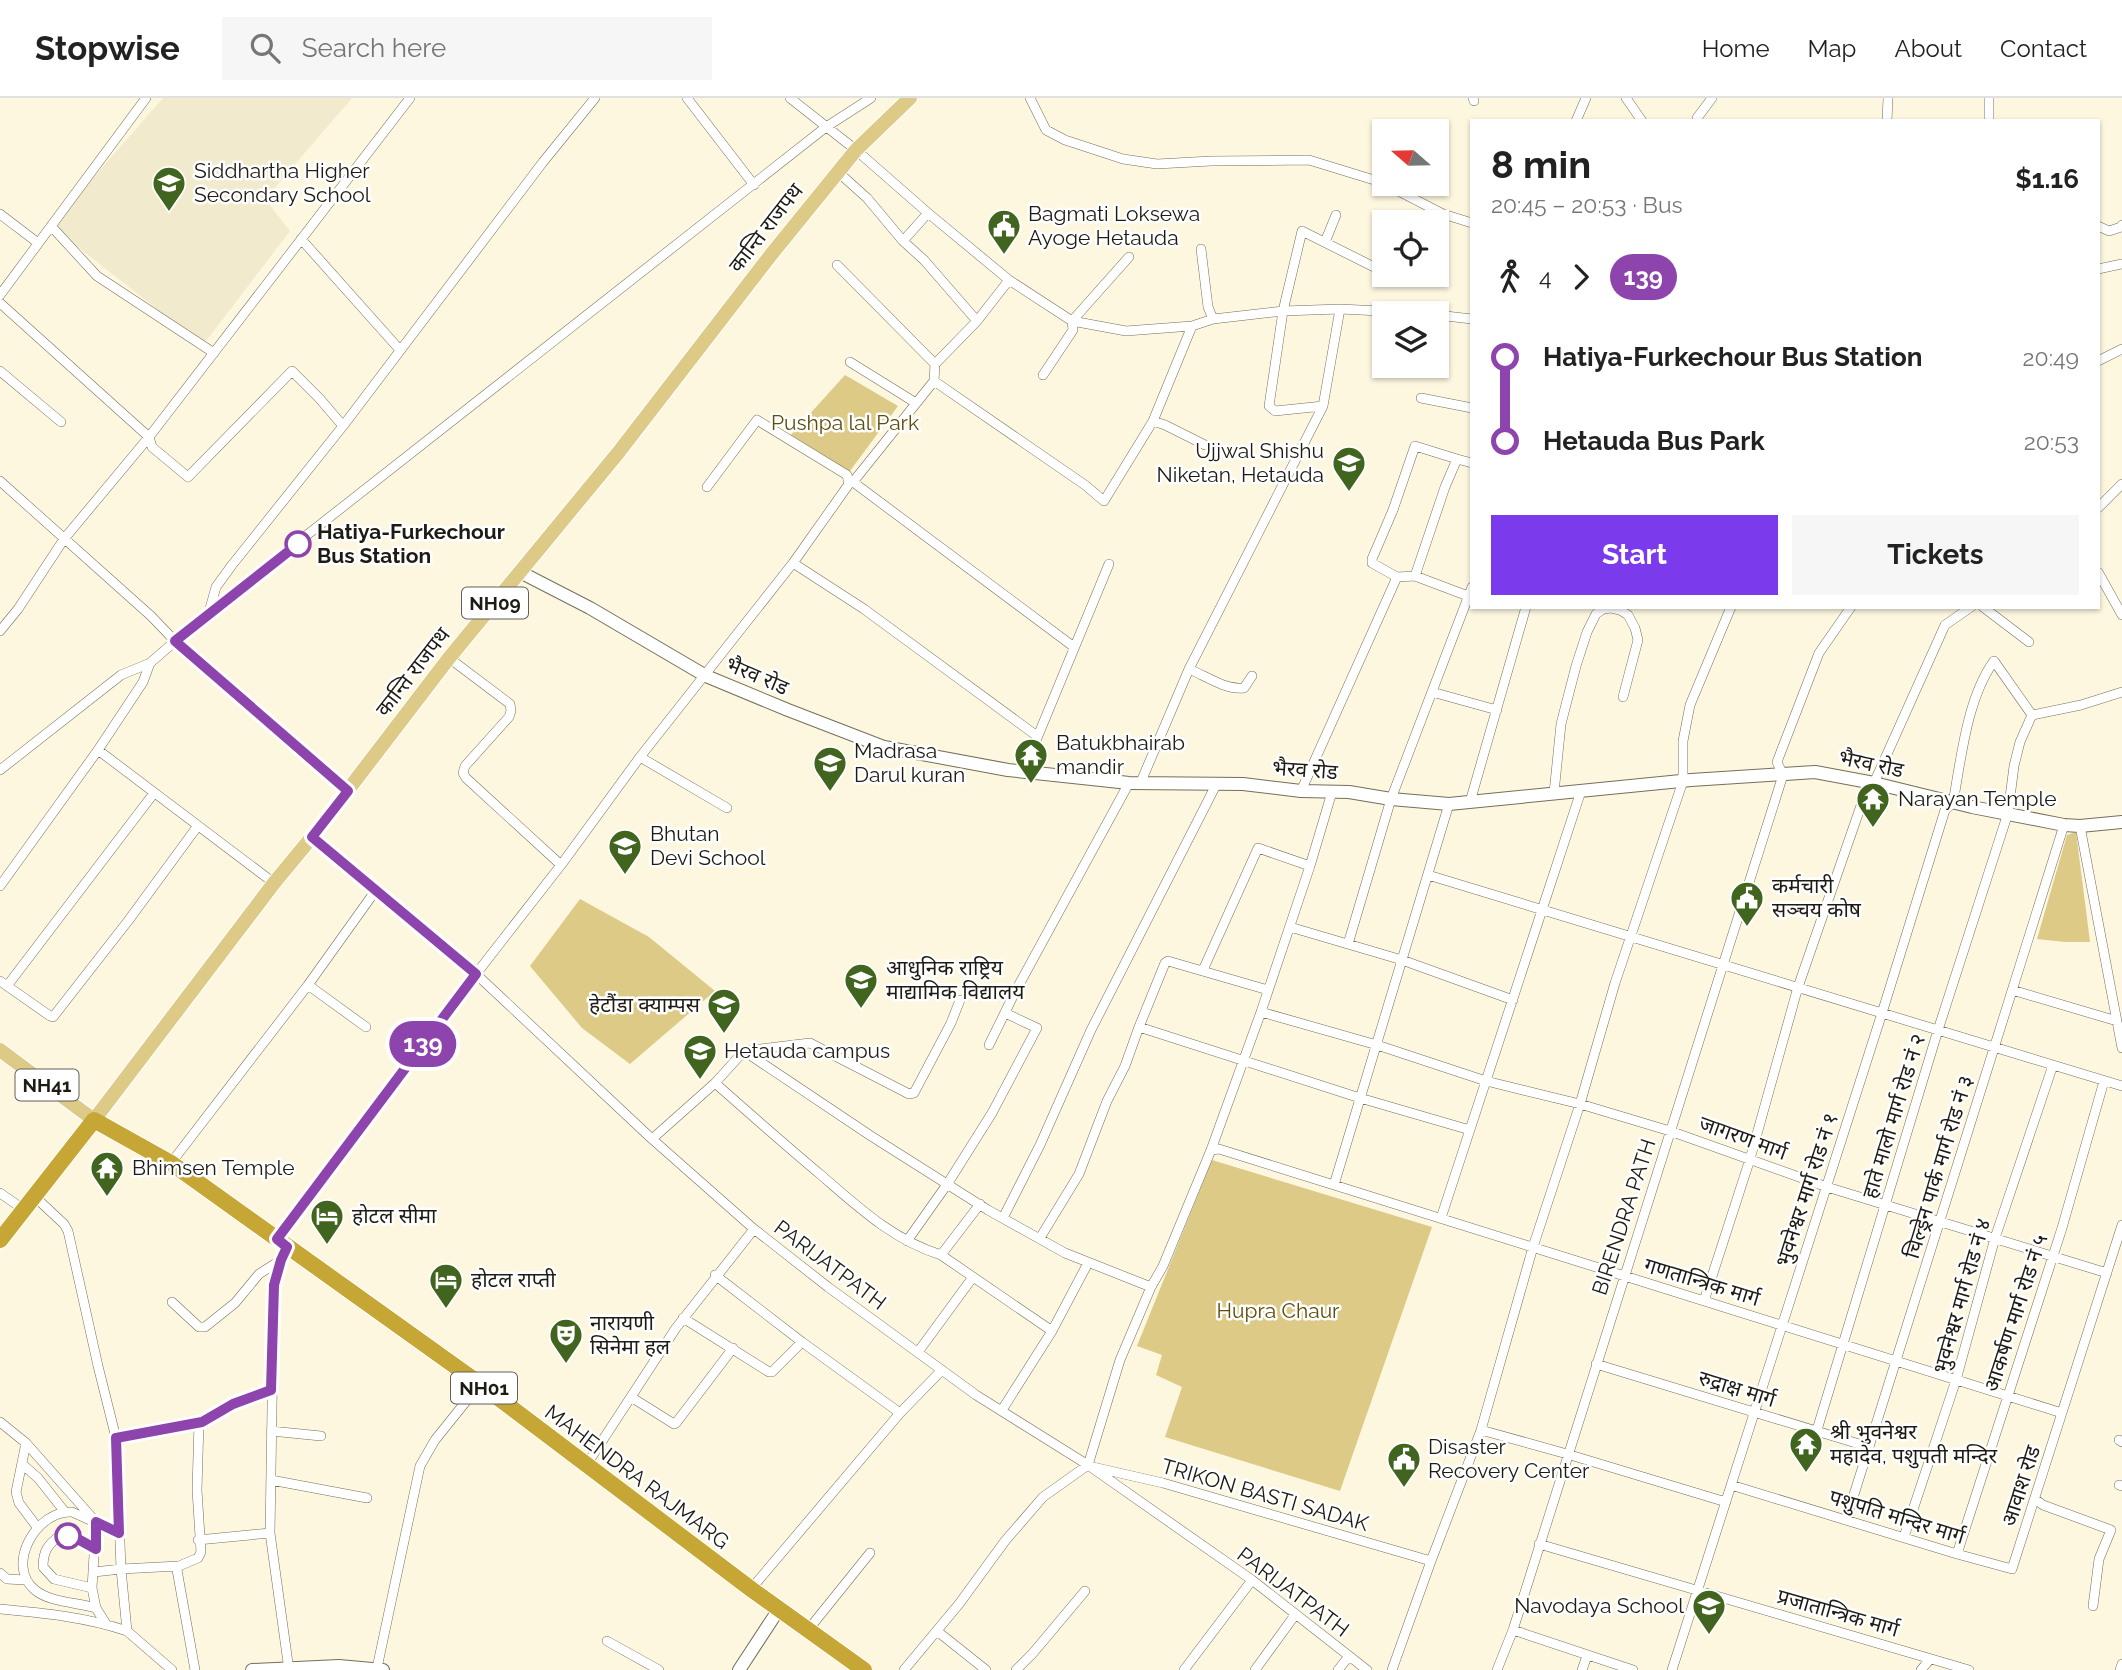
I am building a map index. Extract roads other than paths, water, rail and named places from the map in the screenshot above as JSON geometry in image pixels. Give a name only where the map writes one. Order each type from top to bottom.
[{"type":"highway","name":"MAHENDRA RAJMARG","points":[[93,1120],[171,1163],[281,1249],[480,1384],[751,1589],[864,1670]]},
{"type":"highway","points":[[0,1240],[93,1120]]},
{"type":"main road","name":"कान्ति राजपथ","points":[[93,1120],[449,658],[618,453],[770,256],[856,150],[911,98]]},
{"type":"main road","name":"भैरव रोड","points":[[520,572],[590,608],[706,676],[788,710],[884,747],[1023,772],[1134,783],[1217,783],[1449,804],[1683,781],[1815,772],[2064,825],[2122,822]]},
{"type":"main road","name":"NH41","points":[[0,1050],[93,1120]]},
{"type":"main road","points":[[739,1670],[779,1609]]},
{"type":"main road","points":[[252,1670],[339,1666],[380,1669]]},
{"type":"street","points":[[0,295],[146,98]]},
{"type":"street","points":[[0,631],[18,609],[64,539],[149,437],[410,98]]},
{"type":"street","points":[[209,612],[216,587],[595,98]]},
{"type":"street","points":[[687,98],[754,185]]},
{"type":"street","points":[[790,98],[856,150],[1009,280],[1072,321],[1126,331],[1192,326],[1213,319],[1283,311],[1372,311]]},
{"type":"street","points":[[0,770],[121,675],[150,663],[209,612],[826,127],[871,98]]},
{"type":"street","points":[[1030,98],[1046,130],[1065,140],[1123,159],[1157,164],[1309,160],[1372,179]]},
{"type":"street","points":[[1577,119],[1586,98]]},
{"type":"street","points":[[1626,98],[1641,119]]},
{"type":"street","points":[[1698,119],[1712,98]]},
{"type":"street","points":[[1887,119],[1888,98]]},
{"type":"street","points":[[1989,98],[1989,119]]},
{"type":"street","points":[[838,172],[867,198],[977,321]]},
{"type":"street","points":[[1409,196],[1443,215],[1470,222]]},
{"type":"street","points":[[903,241],[928,213]]},
{"type":"street","points":[[0,214],[38,243]]},
{"type":"street","points":[[1325,242],[1336,215]]},
{"type":"street","points":[[2100,227],[2109,231],[2121,228],[2122,225]]},
{"type":"street","points":[[51,226],[97,276],[214,353]]},
{"type":"street","points":[[1323,406],[1275,411],[1269,406],[1283,311],[1301,231],[1372,266]]},
{"type":"street","points":[[301,239],[400,350]]},
{"type":"street","points":[[1201,249],[1208,307],[1213,319]]},
{"type":"street","points":[[1043,375],[1073,330],[1072,321],[1129,257]]},
{"type":"street","points":[[2100,268],[2122,264]]},
{"type":"street","points":[[837,265],[935,364]]},
{"type":"street","points":[[172,1302],[199,1327],[205,1327],[235,1303],[281,1249],[476,974],[640,757],[793,563],[851,483],[934,381],[935,364],[977,321],[1009,280]]},
{"type":"street","points":[[0,303],[149,437],[152,447],[188,477],[292,371],[343,426]]},
{"type":"street","points":[[989,1045],[1134,783],[1189,668],[1323,406],[1340,309]]},
{"type":"street","points":[[1449,316],[1470,319]]},
{"type":"street","points":[[934,381],[1104,501],[1153,421],[1192,326]]},
{"type":"street","points":[[2100,360],[2122,349]]},
{"type":"street","points":[[849,362],[916,403]]},
{"type":"street","points":[[0,371],[61,422]]},
{"type":"street","points":[[1421,398],[1470,408]]},
{"type":"street","points":[[708,487],[757,420],[847,475],[851,483],[1074,646]]},
{"type":"street","points":[[1153,421],[1205,445]]},
{"type":"street","points":[[1348,944],[1391,799],[1470,592],[1415,576],[1397,577],[1372,563],[1373,559],[1415,446],[1470,462]]},
{"type":"street","points":[[1415,576],[1457,459]]},
{"type":"street","points":[[0,481],[151,616],[175,641],[348,791]]},
{"type":"street","points":[[2100,506],[2122,484]]},
{"type":"street","points":[[793,563],[864,609],[1037,736]]},
{"type":"street","points":[[1023,772],[1109,564]]},
{"type":"street","points":[[2100,576],[2122,615]]},
{"type":"street","points":[[1301,790],[1397,577]]},
{"type":"street","points":[[1470,802],[1525,609]]},
{"type":"street","points":[[1554,793],[1561,724],[1576,666],[1596,614],[1608,609]]},
{"type":"street","points":[[1616,609],[1628,615],[1638,640],[1623,697]]},
{"type":"street","points":[[1392,1670],[1481,1430],[1533,1247],[1580,1104],[1615,984],[1683,781],[1683,741],[1690,705],[1730,609]]},
{"type":"street","name":"BIRENDRA PATH","points":[[1497,1670],[1513,1630],[1783,775],[1777,762],[1819,653],[1850,609]]},
{"type":"street","points":[[1704,1301],[1750,1159],[1798,988],[1865,794],[1874,783],[1945,625],[1968,609]]},
{"type":"street","points":[[1986,609],[2029,642]]},
{"type":"street","points":[[449,658],[510,704],[511,711],[509,717],[465,766],[463,773],[561,865]]},
{"type":"street","name":"भुवनेश्वर मार्ग रोड नं १","points":[[1672,1670],[1945,810],[1954,803],[1968,725],[1977,695],[1994,661],[2032,715]]},
{"type":"street","points":[[0,886],[97,750],[142,682],[150,663]]},
{"type":"street","points":[[1189,668],[1238,689],[1244,688],[1252,676]]},
{"type":"street","points":[[1432,692],[1497,710]]},
{"type":"street","points":[[2032,715],[2081,705],[2122,692]]},
{"type":"street","name":"हाते मालो मार्ग रोड नं २","points":[[1816,1430],[1938,1030],[2008,813],[2020,741],[2032,715]]},
{"type":"street","points":[[97,750],[274,883]]},
{"type":"street","points":[[640,757],[727,808]]},
{"type":"street","points":[[1003,1218],[1040,1145],[1091,1030],[1217,783]]},
{"type":"street","points":[[1441,1218],[1581,791]]},
{"type":"street","points":[[904,1670],[937,1632],[1005,1541],[1044,1497],[1088,1465],[1120,1360],[1151,1287],[1163,1266],[1210,1150],[1261,1012],[1332,792]]},
{"type":"street","points":[[154,793],[4,984],[50,1016],[56,1014],[197,827]]},
{"type":"street","points":[[1334,1185],[1449,804]]},
{"type":"street","name":"चिल्ड्रेन पार्क मार्ग रोड नं ३","points":[[1846,1520],[2064,825]]},
{"type":"street","points":[[2080,826],[2122,1048]]},
{"type":"street","name":"PARIJATPATH","points":[[312,837],[476,974],[587,1075],[652,1139],[754,1228],[828,1287],[976,1395],[1088,1465],[1252,1580],[1367,1670]]},
{"type":"street","points":[[1203,970],[1258,848],[1310,866]]},
{"type":"street","points":[[1428,874],[2122,1086]]},
{"type":"street","points":[[171,1163],[376,890]]},
{"type":"street","points":[[1290,927],[1402,960],[1513,1000]]},
{"type":"street","points":[[1040,1238],[1073,1188],[1165,963],[1168,961],[1203,970],[1268,990]]},
{"type":"street","points":[[307,985],[366,1027]]},
{"type":"street","points":[[2012,990],[2116,1021]]},
{"type":"street","points":[[652,1139],[715,1083],[744,1051],[810,1043],[909,1094],[914,1093],[951,1023],[960,1000]]},
{"type":"street","name":"जागरण मार्ग","points":[[1261,1012],[1377,1045],[1486,1081],[1580,1104],[1670,1131],[1885,1205],[2107,1273]]},
{"type":"street","points":[[907,1241],[992,1113],[1037,1028],[1005,1013]]},
{"type":"street","points":[[1139,1027],[1360,1098],[1471,1130]]},
{"type":"street","points":[[744,1051],[871,1136],[1003,1218],[1088,1263],[1151,1287]]},
{"type":"street","name":"भुवनेश्वर मार्ग रोड नं ४","points":[[1904,1537],[1956,1380],[1995,1238],[2053,1065]]},
{"type":"street","name":"आकर्षण मार्ग रोड नं ५","points":[[1957,1555],[2052,1256],[2104,1080]]},
{"type":"street","points":[[715,1083],[874,1221],[907,1241],[941,1255],[1052,1331]]},
{"type":"street","name":"गणतान्त्रिक मार्ग","points":[[1210,1150],[1219,1149],[2063,1413]]},
{"type":"street","points":[[0,1193],[23,1209]]},
{"type":"street","points":[[34,1196],[68,1231],[116,1438],[121,1569],[127,1631]]},
{"type":"street","points":[[941,1255],[980,1204]]},
{"type":"street","points":[[2063,1413],[2122,1225]]},
{"type":"street","points":[[587,1464],[683,1318],[754,1228]]},
{"type":"street","points":[[281,1249],[274,1285],[270,1533],[288,1669]]},
{"type":"street","points":[[1002,1410],[1052,1331],[1088,1263]]},
{"type":"street","points":[[715,1275],[900,1413]]},
{"type":"street","points":[[918,1352],[973,1277]]},
{"type":"street","points":[[683,1318],[769,1372],[802,1342]]},
{"type":"street","points":[[631,1397],[674,1424],[733,1348]]},
{"type":"street","name":"रुद्राक्ष मार्ग","points":[[1596,1364],[1869,1447]]},
{"type":"street","points":[[751,1589],[900,1413],[942,1370]]},
{"type":"street","points":[[380,1669],[420,1466],[435,1440],[480,1384]]},
{"type":"street","points":[[116,1438],[198,1422],[233,1404],[271,1390]]},
{"type":"street","name":"आवाश रोड","points":[[2012,1569],[2063,1413]]},
{"type":"street","points":[[0,1422],[26,1443],[96,1522],[92,1588],[96,1608],[106,1624]]},
{"type":"street","points":[[94,1572],[179,1566],[198,1558],[201,1552],[198,1540],[198,1422]]},
{"type":"street","points":[[1481,1430],[1726,1502]]},
{"type":"street","points":[[271,1431],[321,1436]]},
{"type":"street","points":[[26,1443],[16,1492],[19,1503],[37,1527]]},
{"type":"street","points":[[22,1464],[38,1478],[65,1512]]},
{"type":"street","name":"TRIKON BASTI SADAK","points":[[1088,1465],[1163,1483],[1431,1561]]},
{"type":"street","points":[[271,1480],[368,1498]]},
{"type":"street","name":"पशुपति मन्दिर मार्ग","points":[[1731,1485],[1957,1555],[2012,1569]]},
{"type":"street","points":[[2035,1499],[2043,1505],[2111,1530],[2099,1559],[2092,1606]]},
{"type":"street","points":[[25,1580],[25,1552],[29,1539],[37,1527],[52,1517],[65,1512],[72,1513],[119,1533]]},
{"type":"street","points":[[198,1540],[270,1533]]},
{"type":"street","points":[[92,1588],[54,1579],[43,1567],[43,1554],[50,1542],[61,1535],[76,1538],[96,1549]]},
{"type":"street","name":"प्रजातान्त्रिक मार्ग","points":[[1539,1544],[1969,1670]]},
{"type":"street","points":[[808,1630],[870,1553]]},
{"type":"street","points":[[179,1566],[178,1581],[195,1670]]},
{"type":"street","points":[[0,1573],[7,1579],[25,1580],[44,1596],[96,1608]]},
{"type":"street","points":[[1184,1670],[1252,1580]]},
{"type":"street","points":[[1016,1670],[1034,1653],[1085,1591]]},
{"type":"street","points":[[0,1609],[60,1615],[127,1631],[172,1670]]},
{"type":"street","points":[[1255,1670],[1295,1615]]},
{"type":"street","points":[[1513,1630],[1633,1670]]},
{"type":"street","points":[[937,1632],[986,1670]]},
{"type":"street","points":[[607,1642],[659,1670]]},
{"type":"street","points":[[1338,1670],[1349,1656]]},
{"type":"street","points":[[1582,1670],[1587,1656]]},
{"type":"street","points":[[1920,1670],[1930,1659]]},
{"type":"street","points":[[2120,1670],[2122,1664]]},
{"type":"place","name":"Siddhartha Higher Secondary School","points":[[169,213]]},
{"type":"place","name":"Bagmati Loksewa Ayoge Hetauda","points":[[1004,256]]},
{"type":"place","name":"Ujjwal Shishu Niketan, Hetauda","points":[[1349,493]]},
{"type":"place","name":"Hatiya-Furkechour Bus Station","points":[[298,544]]},
{"type":"place","name":"Batukbhairab mandir","points":[[1031,785]]},
{"type":"place","name":"Madrasa Darul kuran","points":[[830,793]]},
{"type":"place","name":"Narayan Temple","points":[[1873,829]]},
{"type":"place","name":"Bhutan Devi School","points":[[625,876]]},
{"type":"place","name":"कर्मचारी सञ्चय कोष","points":[[1747,928]]},
{"type":"place","name":"आधुनिक राष्ट्रिय माद्यामिक विद्यालय","points":[[861,1010]]},
{"type":"place","name":"हेटौंडा क्याम्पस","points":[[724,1035]]},
{"type":"place","name":"Hetauda campus","points":[[700,1081]]},
{"type":"place","name":"Bhimsen Temple","points":[[107,1198]]},
{"type":"place","name":"होटल सीमा","points":[[327,1246]]},
{"type":"place","name":"होटल राप्ती","points":[[446,1310]]},
{"type":"place","name":"नारायणी सिनेमा हल","points":[[566,1365]]},
{"type":"place","name":"श्री भुवनेश्वर महादेव, पशुपती मन्दिर","points":[[1806,1474]]},
{"type":"place","name":"Disaster Recovery Center","points":[[1404,1489]]},
{"type":"place","name":"Navodaya School","points":[[1709,1636]]},
{"type":"park label","name":"Pushpa lal Park","points":[[845,423]]},
{"type":"park label","name":"Hupra Chaur","points":[[1278,1311]]}]
